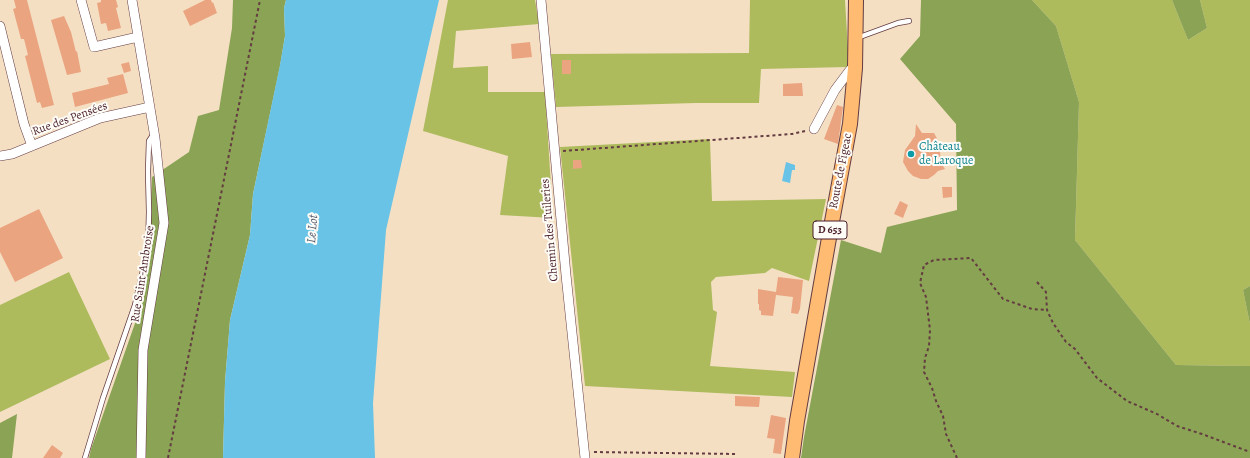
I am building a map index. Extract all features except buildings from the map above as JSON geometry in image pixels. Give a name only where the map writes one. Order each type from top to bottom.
[{"type":"main road","name":"Route de Figeac","points":[[792,458],[797,421],[850,124],[855,68],[856,0]]},
{"type":"street","points":[[81,0],[94,47],[138,37]]},
{"type":"street","name":"Rue Saint-Ambroise","points":[[132,0],[154,134],[164,222],[143,350],[140,458]]},
{"type":"street","name":"Chemin des Tuileries","points":[[541,0],[554,152],[584,455]]},
{"type":"street","points":[[0,26],[24,124],[32,146]]},
{"type":"street","points":[[814,129],[835,90],[850,70],[855,68]]},
{"type":"street","name":"Rue des Pensées","points":[[0,156],[12,154],[100,118],[150,107]]},
{"type":"lane","points":[[856,39],[898,22],[908,21]]},
{"type":"lane","points":[[85,458],[103,398],[135,305],[148,249],[149,140],[154,134]]},
{"type":"path","points":[[168,458],[260,0]]},
{"type":"path","points":[[554,152],[792,134],[814,129]]},
{"type":"path","points":[[957,458],[946,434],[943,416],[924,372],[925,358],[929,346],[930,330],[926,297],[920,283],[924,266],[934,260],[971,258],[1003,299],[1032,310],[1047,310]]},
{"type":"path","points":[[1037,282],[1046,292],[1047,310],[1052,323],[1066,342],[1075,349],[1097,378],[1127,401],[1177,426],[1250,452]]},
{"type":"path","points":[[584,455],[735,454]]},
{"type":"green space","points":[[233,0],[286,0],[284,8],[285,36],[280,66],[253,194],[250,235],[230,320],[225,382],[223,458],[89,458],[140,309],[150,252],[152,177],[189,152],[198,116],[219,110],[232,28]]},
{"type":"green space","points":[[448,0],[535,0],[539,24],[456,31],[453,68],[488,66],[488,92],[545,92],[553,218],[500,215],[508,156],[423,131]]},
{"type":"green space","points":[[750,0],[845,0],[848,51],[847,67],[761,69],[759,103],[696,103],[556,107],[551,54],[749,53]]},
{"type":"green space","points":[[921,0],[1032,0],[1056,26],[1079,102],[1075,240],[1176,365],[1250,366],[1250,458],[801,458],[841,240],[881,253],[887,227],[957,210],[956,124],[900,59],[920,36]]},
{"type":"green space","points":[[1032,0],[1172,0],[1188,40],[1207,28],[1200,0],[1250,0],[1250,286],[1243,290],[1250,324],[1250,366],[1176,365],[1075,240],[1079,102],[1056,26]]},
{"type":"green space","points":[[1172,0],[1200,0],[1207,28],[1188,40]]},
{"type":"green space","points":[[710,139],[712,201],[826,199],[809,281],[772,268],[765,273],[716,277],[711,282],[713,310],[717,312],[710,366],[795,372],[792,397],[585,386],[560,147]]},
{"type":"green space","points":[[69,272],[110,359],[0,412],[0,305]]},
{"type":"green space","points":[[1250,286],[1250,324],[1243,290]]},
{"type":"green space","points":[[17,414],[12,458],[0,458],[0,423]]},
{"type":"water","name":"Le Lot","points":[[286,0],[439,0],[386,230],[373,403],[375,458],[223,458],[225,382],[230,320],[250,235],[253,194],[280,65],[285,36],[284,8]]},
{"type":"water","points":[[786,162],[795,165],[795,170],[792,170],[790,183],[782,181]]},
{"type":"place","name":"Château de Laroque","points":[[911,154]]}]
